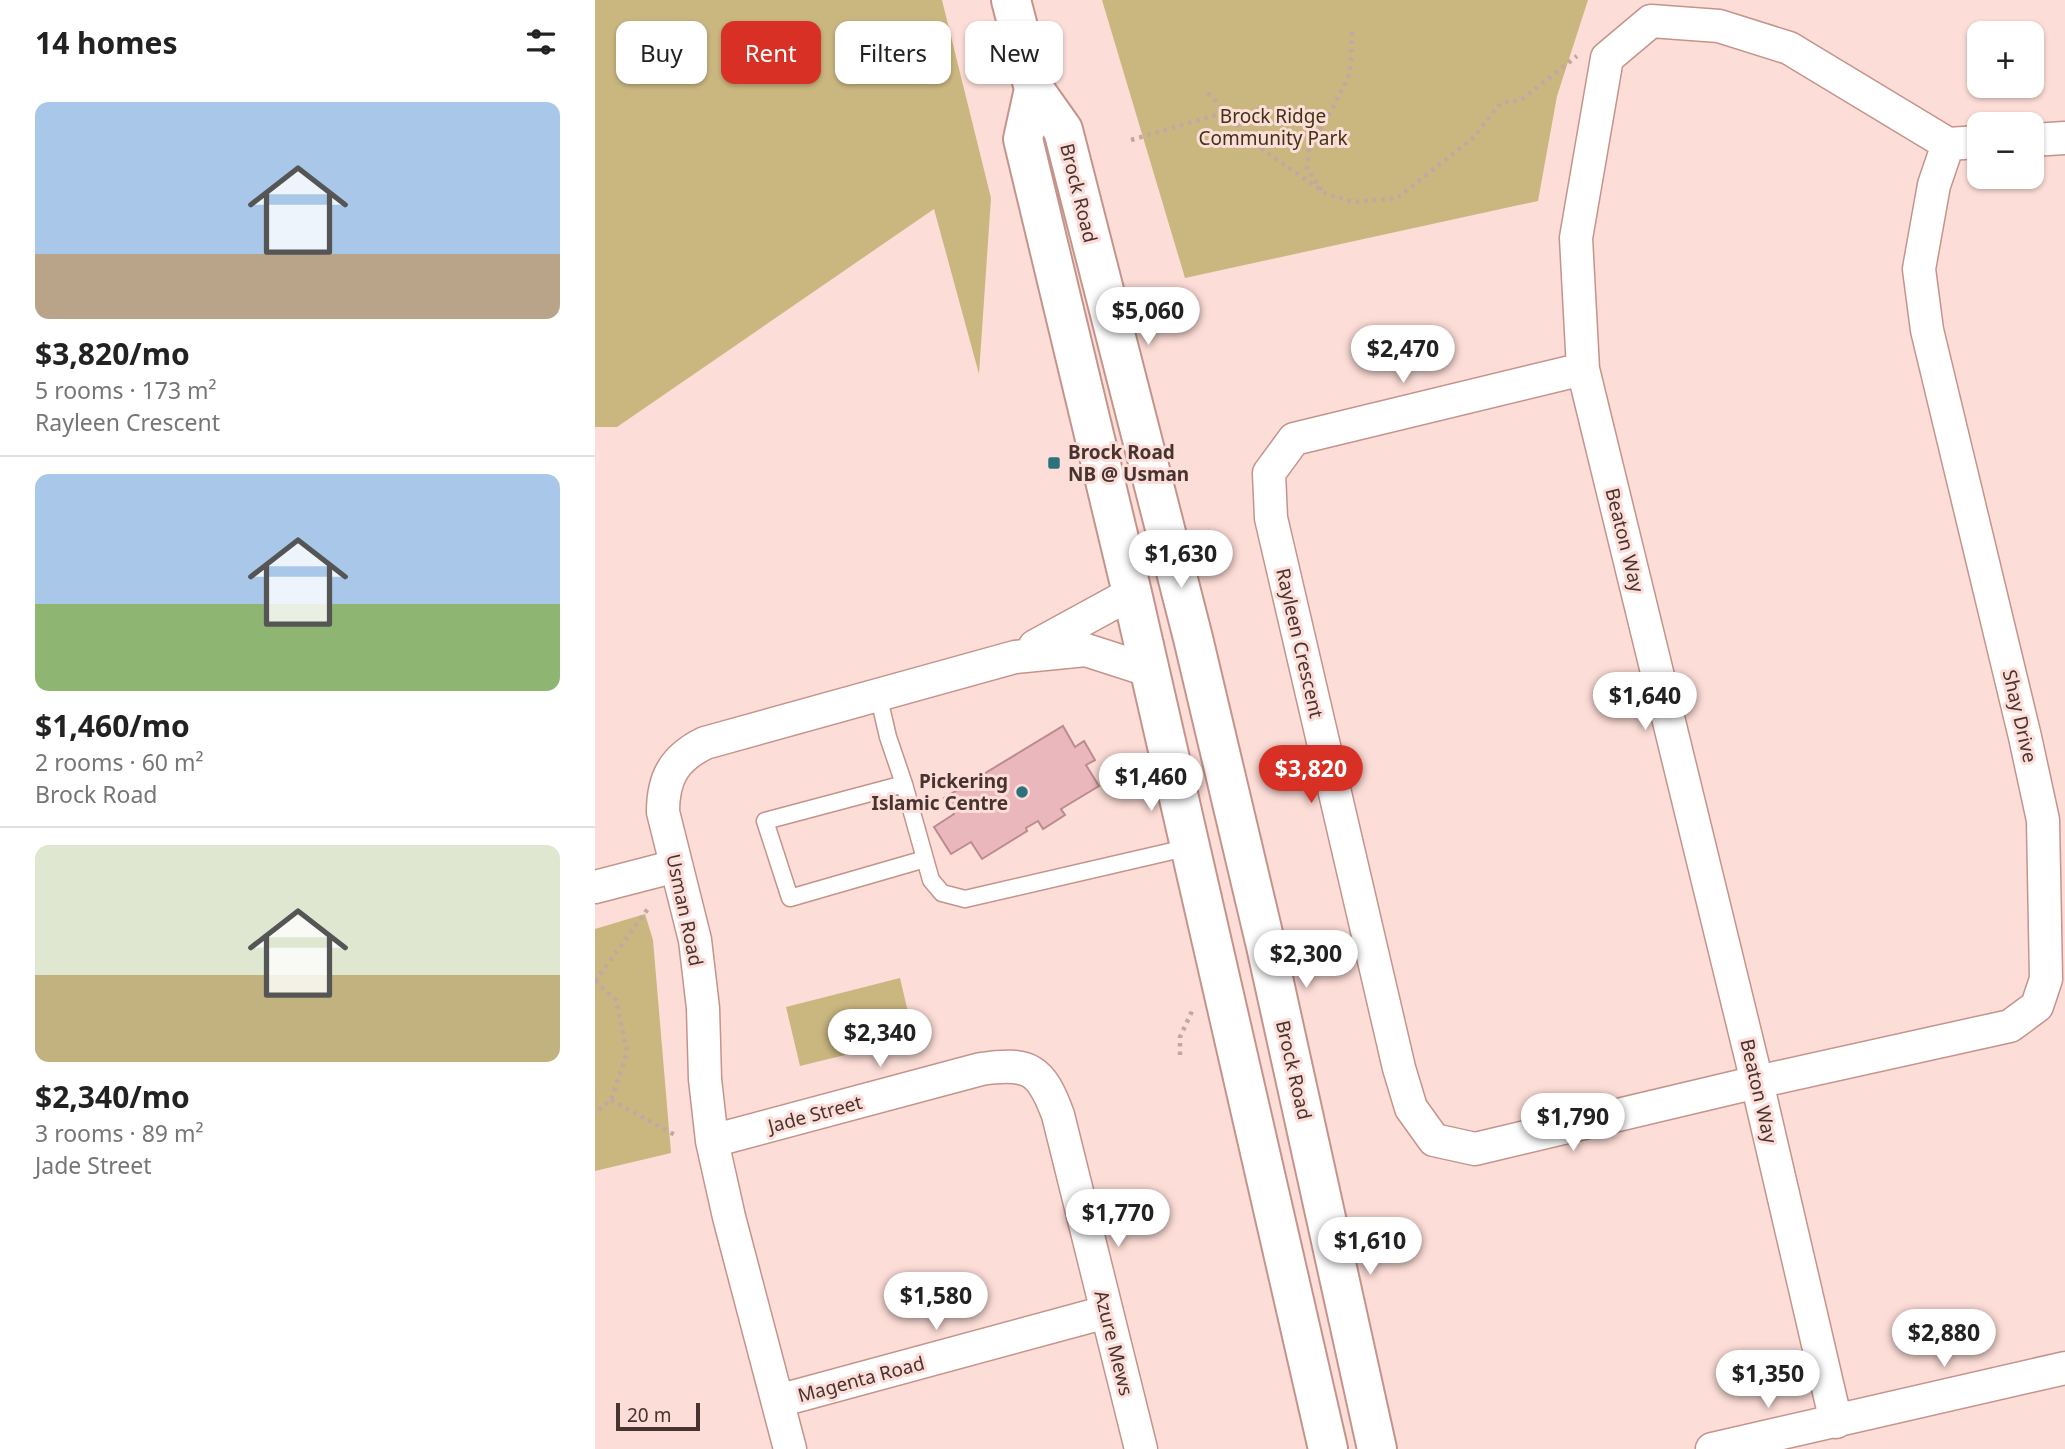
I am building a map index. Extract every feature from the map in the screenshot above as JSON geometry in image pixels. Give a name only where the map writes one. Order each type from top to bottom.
[{"type":"main road","name":"Brock Road","points":[[1011,0],[1034,89],[1063,130],[1193,638],[1266,946],[1377,1449]]},
{"type":"main road","name":"Brock Road","points":[[1034,89],[1023,139],[1132,593],[1328,1449]]},
{"type":"main road","points":[[1132,593],[1156,608],[1193,638]]},
{"type":"street","name":"Beaton Way","points":[[1836,1422],[1757,1082],[1583,369],[1576,238],[1607,58],[1651,21],[1719,26],[1789,48],[1948,144]]},
{"type":"street","points":[[2044,139],[2065,138]]},
{"type":"street","points":[[1948,144],[1967,143]]},
{"type":"street","name":"Shay Drive","points":[[1757,1082],[2010,1026],[2037,1006],[2046,979],[2043,820],[1927,330],[1919,269],[1934,186],[1948,144]]},
{"type":"street","name":"Rayleen Crescent","points":[[1583,369],[1294,439],[1269,473],[1271,518],[1399,1068],[1411,1108],[1434,1140],[1475,1149],[1757,1082]]},
{"type":"street","name":"Usman Road","points":[[1015,657],[1080,624],[1132,593]]},
{"type":"street","name":"Usman Road","points":[[790,1449],[729,1217],[712,1141],[705,1079],[703,1008],[695,940],[663,812],[663,795],[675,765],[686,752],[705,743],[1015,657],[1086,650],[1148,670]]},
{"type":"street","points":[[595,887],[676,866]]},
{"type":"street","name":"Jade Street","points":[[712,1141],[981,1069],[1008,1065],[1025,1068],[1039,1077]]},
{"type":"street","name":"Azure Mews","points":[[1039,1077],[1049,1091],[1058,1115],[1141,1449]]},
{"type":"street","name":"Magenta Road","points":[[778,1401],[1106,1312]]},
{"type":"street","points":[[1712,1449],[2065,1368]]},
{"type":"lane","points":[[878,694],[888,737],[931,880],[942,893],[965,899],[1190,847]]},
{"type":"lane","points":[[904,784],[765,821],[790,898],[925,859]]},
{"type":"path","points":[[1325,193],[1307,169],[1309,147],[1347,78],[1351,63],[1352,29]]},
{"type":"path","points":[[1208,93],[1255,144],[1325,193],[1353,202],[1397,198],[1472,139],[1501,103],[1521,100],[1581,53]]},
{"type":"path","points":[[1131,140],[1226,112]]},
{"type":"path","points":[[595,1113],[611,1100],[627,1052],[616,1000],[595,981],[650,906]]},
{"type":"path","points":[[611,1100],[675,1135]]},
{"type":"green space","points":[[595,0],[942,0],[947,21],[835,21],[835,84],[951,84],[951,36],[991,198],[979,374],[934,209],[617,427],[595,427]]},
{"type":"green space","name":"Brock Ridge Community Park","points":[[1102,0],[1588,0],[1557,96],[1538,201],[1185,278]]},
{"type":"green space","points":[[645,914],[653,940],[671,1153],[595,1171],[595,929]]},
{"type":"green space","points":[[900,978],[914,1038],[800,1066],[786,1007]]},
{"type":"building","name":"Pickering Islamic Centre","points":[[1063,726],[1075,747],[1084,741],[1095,760],[1086,765],[1099,786],[1061,809],[1065,815],[1043,829],[1038,821],[982,859],[971,842],[951,854],[934,827],[954,814],[944,798]]},
{"type":"place","name":"Brock Road NB @ Usman","points":[[1054,463]]},
{"type":"place","name":"Pickering Islamic Centre","points":[[1022,792]]}]
